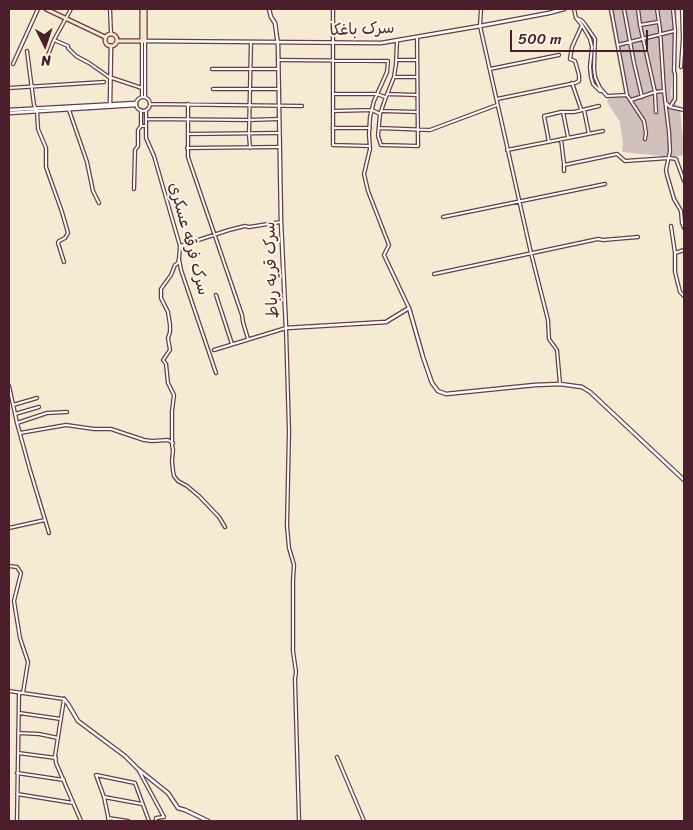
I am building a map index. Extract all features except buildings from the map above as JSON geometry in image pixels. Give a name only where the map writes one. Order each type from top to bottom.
[{"type":"main road","points":[[46,9],[105,37]]},
{"type":"main road","points":[[117,41],[143,41],[144,9]]},
{"type":"main road","points":[[105,37],[111,34],[116,37],[117,41]]},
{"type":"main road","points":[[105,37],[106,43],[111,46],[115,45],[117,41]]},
{"type":"street","points":[[13,64],[38,9]]},
{"type":"street","points":[[48,55],[71,9]]},
{"type":"street","points":[[110,9],[111,34]]},
{"type":"street","name":"سرک قریه رباط","points":[[269,9],[275,23],[278,60],[281,222],[286,328],[386,322],[409,308]]},
{"type":"street","points":[[333,9],[333,145],[370,146]]},
{"type":"street","points":[[481,9],[480,26],[530,253],[548,320],[549,339],[557,350],[560,384]]},
{"type":"street","name":"سرک باغکا","points":[[143,41],[382,43],[564,9]]},
{"type":"street","points":[[574,9],[576,18],[590,39],[592,47],[590,67],[593,84],[602,91]]},
{"type":"street","points":[[611,9],[627,95],[644,121],[645,139]]},
{"type":"street","points":[[624,9],[642,97]]},
{"type":"street","points":[[638,9],[655,92],[656,112]]},
{"type":"street","points":[[657,9],[669,132],[669,158],[666,170],[674,199],[681,211],[684,228]]},
{"type":"street","points":[[670,107],[675,99],[675,30],[673,9]]},
{"type":"street","points":[[681,67],[682,9]]},
{"type":"street","points":[[576,18],[584,23],[595,40],[595,77],[602,91],[606,96],[627,95]]},
{"type":"street","points":[[640,25],[658,22]]},
{"type":"street","points":[[497,99],[579,81],[575,62],[570,59],[572,47],[582,25]]},
{"type":"street","points":[[618,45],[675,30]]},
{"type":"street","points":[[397,41],[394,77],[380,112],[378,136],[381,145],[418,146],[417,37]]},
{"type":"street","points":[[54,40],[68,46],[76,56],[110,78],[142,88]]},
{"type":"street","points":[[142,97],[143,41]]},
{"type":"street","points":[[143,41],[145,97],[150,104]]},
{"type":"street","points":[[250,148],[251,42]]},
{"type":"street","points":[[110,104],[111,46]]},
{"type":"street","points":[[27,51],[34,105],[37,110],[38,129],[46,148],[46,167],[68,233],[58,243],[64,262]]},
{"type":"street","points":[[490,69],[559,55]]},
{"type":"street","points":[[278,60],[388,61],[387,72],[372,110],[370,146],[364,174],[368,191],[389,246],[384,254],[409,308],[432,383],[438,391],[446,394],[560,384],[582,387],[590,392],[684,480]]},
{"type":"street","points":[[396,60],[417,60]]},
{"type":"street","points":[[212,69],[278,69]]},
{"type":"street","points":[[394,77],[417,77]]},
{"type":"street","points":[[9,88],[104,82]]},
{"type":"street","points":[[572,84],[589,134]]},
{"type":"street","points":[[213,89],[278,89]]},
{"type":"street","points":[[631,100],[664,91]]},
{"type":"street","points":[[333,94],[417,95]]},
{"type":"street","points":[[136,104],[138,99],[145,97]]},
{"type":"street","points":[[666,103],[670,107],[684,110]]},
{"type":"street","points":[[37,110],[110,104],[136,104]]},
{"type":"street","points":[[9,111],[136,104]]},
{"type":"street","points":[[134,189],[135,150],[138,146],[138,130],[141,126],[141,110],[136,104]]},
{"type":"street","points":[[150,104],[302,106]]},
{"type":"street","points":[[141,110],[149,108],[150,104]]},
{"type":"street","points":[[188,104],[188,157],[242,316],[248,339]]},
{"type":"street","points":[[379,128],[430,130],[498,104]]},
{"type":"street","points":[[549,142],[544,117],[599,106]]},
{"type":"street","points":[[69,109],[87,162],[93,191],[99,203]]},
{"type":"street","name":"سرک فرقه عسکری","points":[[146,110],[146,138],[154,156],[180,246],[179,260],[181,270],[216,373]]},
{"type":"street","points":[[333,111],[417,112]]},
{"type":"street","points":[[563,112],[568,138]]},
{"type":"street","points":[[146,120],[279,119]]},
{"type":"street","points":[[333,128],[370,128]]},
{"type":"street","points":[[508,150],[603,131]]},
{"type":"street","points":[[188,134],[279,133]]},
{"type":"street","points":[[561,139],[564,171]]},
{"type":"street","points":[[187,148],[279,147]]},
{"type":"street","points":[[564,165],[617,154],[625,161],[669,158],[676,159],[684,181]]},
{"type":"street","points":[[442,217],[606,184]]},
{"type":"street","points":[[180,246],[228,230],[281,222]]},
{"type":"street","points":[[671,226],[675,253],[675,272],[680,292],[684,296]]},
{"type":"street","points":[[434,274],[598,239],[638,237]]},
{"type":"street","points":[[675,253],[684,250]]},
{"type":"street","points":[[179,260],[161,288],[161,298],[168,312],[170,324],[168,338],[170,350],[163,360],[166,364],[168,383],[174,395],[172,411],[173,471],[176,479],[199,496],[219,517],[225,527]]},
{"type":"street","points":[[216,295],[232,344]]},
{"type":"street","points":[[214,350],[286,328],[289,431],[287,526],[289,548],[294,566],[293,651],[296,672],[299,821]]},
{"type":"street","points":[[9,386],[17,422],[49,533]]},
{"type":"street","points":[[13,405],[37,398]]},
{"type":"street","points":[[15,414],[39,407]]},
{"type":"street","points":[[17,422],[47,413],[67,412]]},
{"type":"street","points":[[20,433],[66,425],[94,429],[111,429],[144,440],[168,440],[173,442]]},
{"type":"street","points":[[9,528],[45,520]]},
{"type":"street","points":[[9,566],[17,567],[21,573],[14,601],[20,638],[28,662],[23,693]]},
{"type":"street","points":[[9,691],[64,699],[78,721],[125,756],[168,793],[178,808],[208,821]]},
{"type":"street","points":[[17,821],[18,713],[20,693]]},
{"type":"street","points":[[64,699],[55,756],[56,763],[81,821]]},
{"type":"street","points":[[18,713],[61,718]]},
{"type":"street","points":[[18,732],[58,738]]},
{"type":"street","points":[[18,753],[56,758]]},
{"type":"street","points":[[338,758],[364,821]]},
{"type":"street","points":[[138,769],[164,818],[156,818],[156,821]]},
{"type":"street","points":[[18,772],[64,780]]},
{"type":"street","points":[[128,821],[109,820],[104,797],[96,775],[135,783],[149,821]]},
{"type":"street","points":[[17,794],[73,803]]},
{"type":"street","points":[[104,797],[142,804]]},
{"type":"shaded area","points":[[608,9],[677,9],[671,95],[680,111],[684,155],[673,157],[622,152],[623,143],[620,122],[607,102],[609,98],[624,93]]}]
